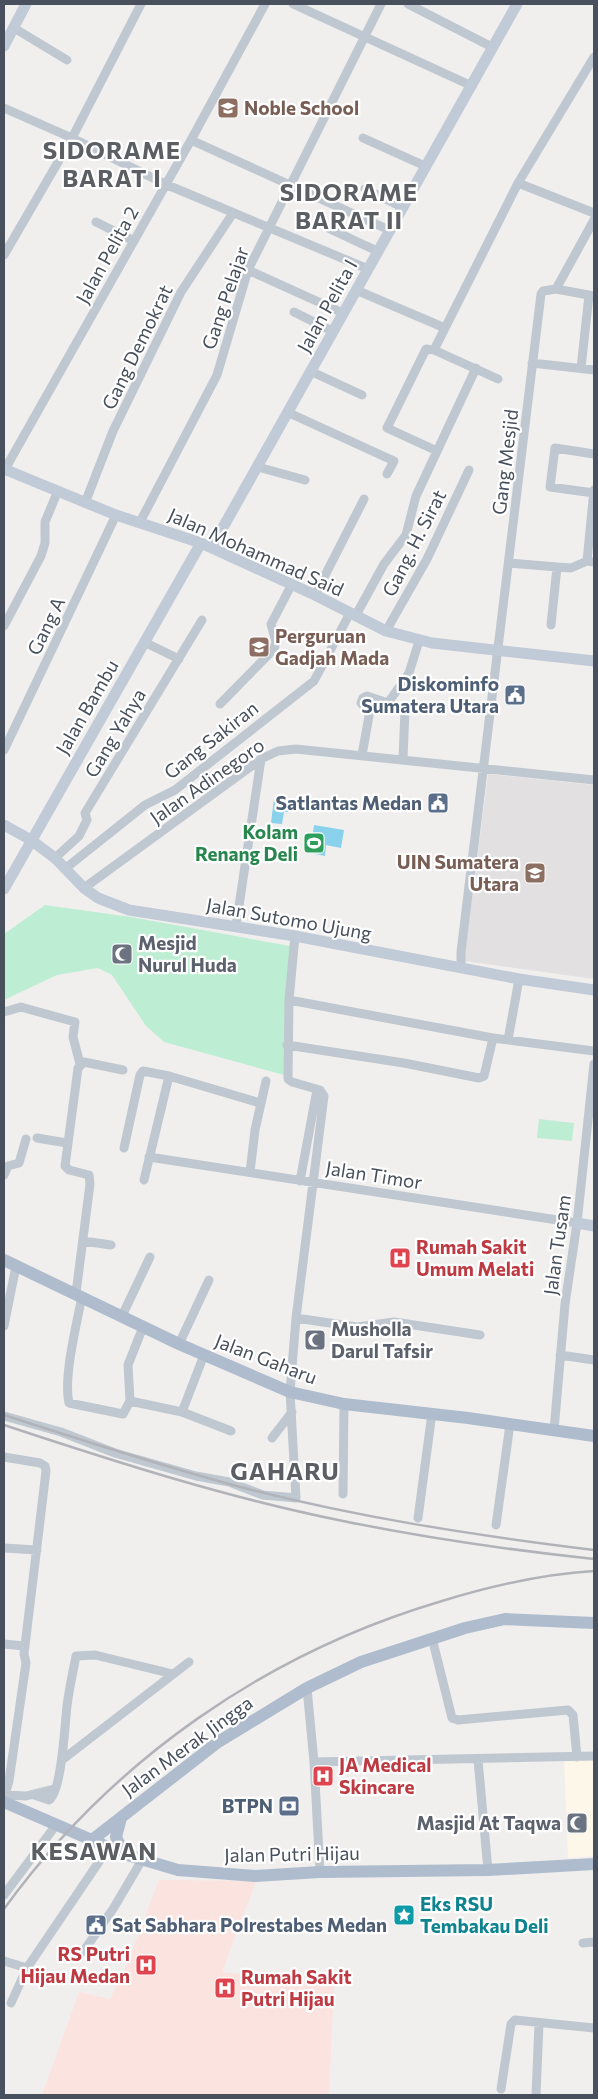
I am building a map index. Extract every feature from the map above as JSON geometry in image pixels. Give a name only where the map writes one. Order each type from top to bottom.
[{"type":"main road","name":"Jalan Gaharu","points":[[4,1260],[179,1344],[290,1392],[344,1404],[432,1413],[594,1436]]},
{"type":"main road","name":"Jalan Merak Jingga","points":[[92,1840],[218,1742],[307,1688],[361,1662],[466,1628],[505,1620],[524,1618],[594,1623]]},
{"type":"main road","name":"Jalan Putri Hijau","points":[[4,1798],[56,1825],[124,1854],[178,1870],[244,1876],[320,1872],[488,1870],[594,1864]]},
{"type":"main road","points":[[121,1818],[116,1837],[124,1854]]},
{"type":"street","points":[[4,255],[72,138],[141,4]]},
{"type":"street","name":"Jalan Pelita 2","points":[[4,470],[191,140],[265,4]]},
{"type":"street","points":[[293,4],[472,86]]},
{"type":"street","name":"Gang Pelajar","points":[[140,522],[217,375],[248,270],[381,4]]},
{"type":"street","points":[[408,4],[492,47]]},
{"type":"street","name":"Jalan Pelita I","points":[[212,548],[332,330],[368,270],[517,4]]},
{"type":"street","points":[[4,46],[24,5]]},
{"type":"street","points":[[14,28],[67,60]]},
{"type":"street","points":[[434,350],[518,183],[594,57]]},
{"type":"street","points":[[4,108],[72,138],[165,184],[368,270]]},
{"type":"street","points":[[363,138],[425,166]]},
{"type":"street","points":[[191,140],[290,183],[389,230]]},
{"type":"street","points":[[518,183],[594,213]]},
{"type":"street","points":[[365,189],[402,207]]},
{"type":"street","name":"Gang Demokrat","points":[[85,504],[113,431],[182,292],[232,213]]},
{"type":"street","points":[[581,368],[592,295],[556,289],[594,220]]},
{"type":"street","points":[[96,222],[134,241]]},
{"type":"street","points":[[330,229],[377,251]]},
{"type":"street","points":[[248,270],[343,313]]},
{"type":"street","name":"Gang Mesjid","points":[[484,769],[541,294],[543,291],[556,289]]},
{"type":"street","points":[[356,290],[444,328]]},
{"type":"street","points":[[294,312],[332,330]]},
{"type":"street","points":[[438,451],[387,428],[426,349],[434,350],[498,379]]},
{"type":"street","points":[[532,363],[594,370]]},
{"type":"street","name":"Gang Sakiran","points":[[66,868],[145,805],[174,790],[314,681],[384,564],[406,535],[416,496],[476,368]]},
{"type":"street","points":[[310,371],[362,395]]},
{"type":"street","points":[[287,412],[394,461],[387,474]]},
{"type":"street","points":[[509,563],[571,568],[591,562],[594,492],[550,487],[555,448],[594,454]]},
{"type":"street","points":[[258,467],[305,480]]},
{"type":"street","name":"Jalan Mohammad Said","points":[[4,470],[85,504],[201,543],[292,584],[386,631],[419,640],[594,661]]},
{"type":"street","name":"Gang. H. Sirat","points":[[386,631],[427,559],[469,470]]},
{"type":"street","points":[[4,626],[41,556],[45,542],[45,522],[57,493]]},
{"type":"street","points":[[315,595],[364,499]]},
{"type":"street","name":"Gang A","points":[[4,750],[116,515]]},
{"type":"street","name":"Jalan Bambu","points":[[4,889],[30,840],[201,543]]},
{"type":"street","points":[[551,625],[556,567]]},
{"type":"street","points":[[220,704],[274,649],[276,642],[271,624],[292,584]]},
{"type":"street","name":"Gang Yahya","points":[[55,858],[84,829],[88,820],[85,813],[202,620]]},
{"type":"street","points":[[362,755],[369,716],[368,710],[362,703],[363,698],[367,696],[388,703],[409,673],[419,640]]},
{"type":"street","points":[[144,642],[179,659]]},
{"type":"street","points":[[403,758],[405,711]]},
{"type":"street","name":"Jalan Adinegoro","points":[[84,888],[262,760],[273,753],[286,749],[403,758],[484,769],[594,780]]},
{"type":"street","points":[[236,926],[262,760]]},
{"type":"street","points":[[461,967],[461,952],[484,769]]},
{"type":"street","name":"Jalan Sutomo Ujung","points":[[4,825],[30,840],[55,858],[84,888],[111,905],[129,910],[295,936],[519,979],[594,990]]},
{"type":"street","points":[[4,1416],[196,1476],[229,1482],[263,1495],[294,1500],[297,1497],[290,1392],[296,1318],[324,1096],[320,1090],[290,1081],[287,1045],[288,1000],[295,936]]},
{"type":"street","points":[[508,1040],[519,979]]},
{"type":"street","points":[[288,1000],[493,1038],[594,1051]]},
{"type":"street","points":[[4,1012],[21,1007],[75,1022],[73,1037],[80,1064],[64,1164],[66,1169],[86,1174],[90,1178],[79,1295],[70,1364],[69,1403],[120,1415],[126,1411],[130,1401],[128,1366],[143,1327]]},
{"type":"street","points":[[287,1045],[404,1063],[479,1078],[484,1076],[493,1038]]},
{"type":"street","points":[[80,1064],[84,1062],[123,1070]]},
{"type":"street","name":"Jalan Tusam","points":[[554,1430],[560,1354],[577,1223],[594,1064]]},
{"type":"street","points":[[124,1148],[141,1072],[168,1076],[260,1103]]},
{"type":"street","points":[[144,1180],[168,1076]]},
{"type":"street","points":[[250,1172],[260,1103],[266,1082]]},
{"type":"street","points":[[300,1181],[316,1095]]},
{"type":"street","points":[[37,1138],[68,1143]]},
{"type":"street","points":[[4,1174],[8,1166],[19,1163],[26,1140]]},
{"type":"street","name":"Jalan Timor","points":[[149,1157],[594,1226]]},
{"type":"street","points":[[83,1241],[111,1245]]},
{"type":"street","points":[[122,1316],[150,1257]]},
{"type":"street","points":[[4,1326],[16,1266]]},
{"type":"street","points":[[179,1344],[209,1280]]},
{"type":"street","points":[[296,1318],[357,1327],[394,1322],[480,1335]]},
{"type":"street","points":[[560,1354],[594,1360]]},
{"type":"street","points":[[182,1412],[204,1355]]},
{"type":"street","points":[[130,1401],[182,1412],[231,1431]]},
{"type":"street","points":[[343,1494],[344,1404]]},
{"type":"street","points":[[272,1438],[292,1412]]},
{"type":"street","points":[[418,1518],[432,1413]]},
{"type":"street","points":[[496,1525],[510,1424]]},
{"type":"street","points":[[4,1457],[40,1463],[45,1466],[37,1550],[24,1646],[26,1663],[4,1798],[34,1795],[50,1800],[53,1797],[62,1760],[67,1706],[76,1656],[94,1655],[173,1674]]},
{"type":"street","points":[[4,1548],[37,1550]]},
{"type":"street","points":[[432,1638],[452,1718],[458,1720],[568,1710],[573,1715],[577,1757]]},
{"type":"street","points":[[4,1644],[24,1646]]},
{"type":"street","points":[[62,1760],[189,1662]]},
{"type":"street","points":[[307,1688],[314,1762],[320,1872]]},
{"type":"street","points":[[314,1762],[478,1760],[594,1756]]},
{"type":"street","points":[[478,1760],[488,1870]]},
{"type":"street","points":[[4,1895],[56,1825]]},
{"type":"street","points":[[11,2003],[26,1968],[109,1847]]},
{"type":"street","points":[[83,1952],[113,1909],[142,1860]]},
{"type":"street","points":[[583,1943],[594,1942]]},
{"type":"street","points":[[4,1961],[26,1968]]},
{"type":"street","points":[[501,2089],[510,2024],[515,2020],[539,2024],[594,2028]]},
{"type":"street","points":[[536,2095],[539,2024]]},
{"type":"shaded area","name":"UIN Sumatera Utara","points":[[488,774],[594,785],[594,979],[464,961]]},
{"type":"shaded area","points":[[594,1757],[594,1856],[568,1858],[564,1758]]},
{"type":"shaded area","name":"Rumah Sakit Putri Hijau","points":[[159,1880],[256,1881],[222,1972],[334,1985],[329,2095],[42,2095],[79,1992],[110,1999],[125,1969]]},
{"type":"green space","points":[[45,905],[131,917],[290,946],[284,1075],[164,1042],[146,1026],[112,975],[98,968],[57,975],[4,1000],[4,934]]},
{"type":"green space","points":[[539,1119],[574,1123],[572,1141],[537,1138]]},
{"type":"water","points":[[274,798],[291,799],[290,812],[284,812],[282,824],[271,823]]},
{"type":"water","points":[[314,825],[344,830],[341,848],[326,845],[325,856],[310,853]]},
{"type":"railway","points":[[4,1415],[172,1468],[319,1506],[502,1538],[594,1550]]},
{"type":"railway","points":[[4,1425],[172,1478],[300,1512],[437,1538],[500,1548],[594,1559]]},
{"type":"railway","points":[[4,1909],[47,1855],[93,1805],[144,1760],[198,1719],[255,1682],[314,1650],[377,1623],[442,1601],[517,1581],[594,1571]]},
{"type":"place","name":"Noble School","points":[[228,108]]},
{"type":"place","name":"Perguruan Gadjah Mada","points":[[259,647]]},
{"type":"place","name":"Diskominfo Sumatera Utara","points":[[515,695]]},
{"type":"place","name":"Satlantas Medan","points":[[438,803]]},
{"type":"place","name":"Kolam Renang Deli","points":[[314,843]]},
{"type":"place","name":"UIN Sumatera Utara","points":[[535,873]]},
{"type":"place","name":"Mesjid Nurul Huda","points":[[122,954]]},
{"type":"place","name":"Rumah Sakit Umum Melati","points":[[400,1258]]},
{"type":"place","name":"Musholla Darul Tafsir","points":[[315,1340]]},
{"type":"place","name":"JA Medical Skincare","points":[[323,1776]]},
{"type":"place","name":"BTPN","points":[[289,1806]]},
{"type":"place","name":"Masjid At Taqwa","points":[[577,1823]]},
{"type":"place","name":"Eks RSU Tembakau Deli","points":[[404,1915]]},
{"type":"place","name":"Sat Sabhara Polrestabes Medan","points":[[96,1925]]},
{"type":"place","name":"RS Putri Hijau Medan","points":[[146,1965]]},
{"type":"place","name":"Rumah Sakit Putri Hijau","points":[[225,1988]]},
{"type":"district","name":"SIDORAME BARAT I","points":[[112,165]]},
{"type":"district","name":"SIDORAME BARAT II","points":[[349,207]]},
{"type":"district","name":"GAHARU","points":[[285,1472]]},
{"type":"district","name":"KESAWAN","points":[[94,1852]]}]
